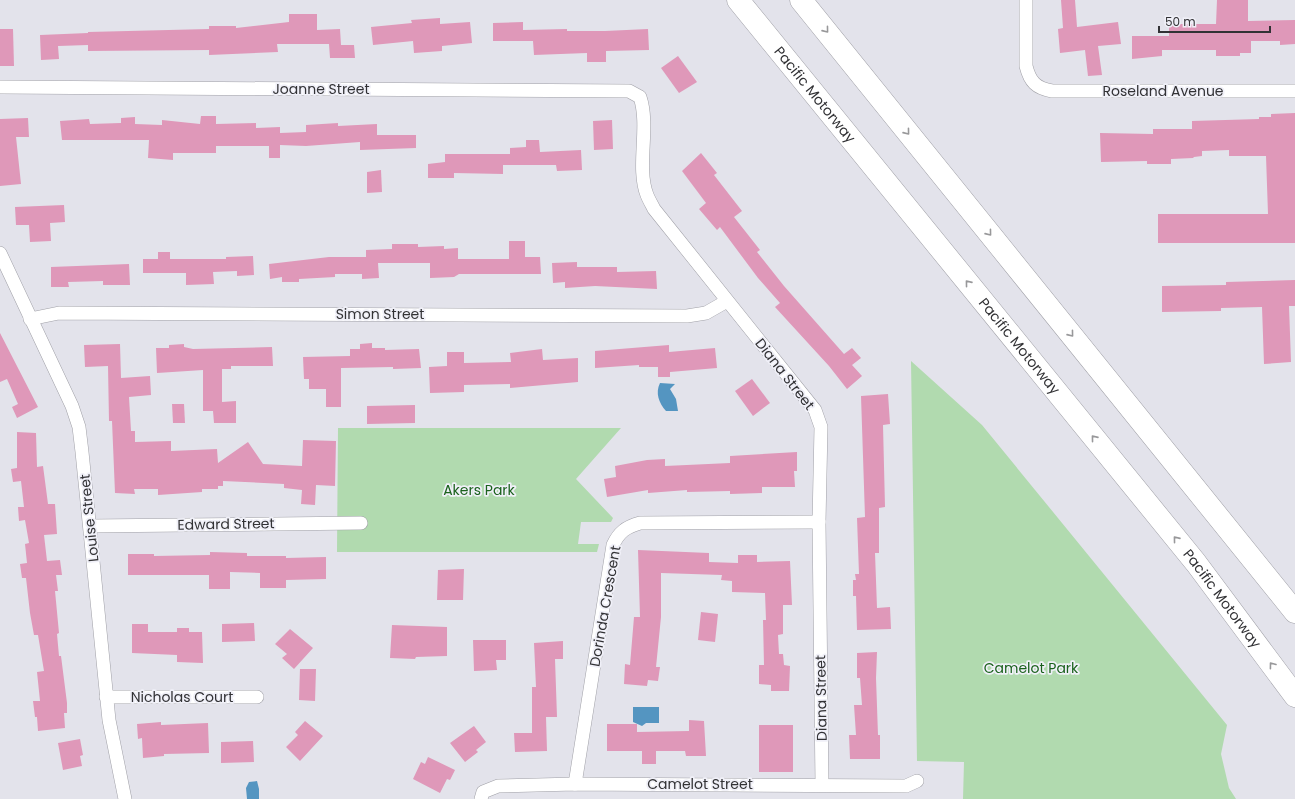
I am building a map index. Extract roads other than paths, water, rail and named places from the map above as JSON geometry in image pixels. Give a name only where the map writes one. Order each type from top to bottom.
[{"type":"highway","name":"Pacific Motorway","points":[[738,0],[1196,564],[1295,696]]},
{"type":"highway","points":[[801,0],[1295,612]]},
{"type":"street","name":"Roseland Avenue","points":[[1026,0],[1026,66],[1028,76],[1033,84],[1042,89],[1052,91],[1295,91]]},
{"type":"street","name":"Joanne Street","points":[[0,87],[629,91],[640,97]]},
{"type":"street","name":"Diana Street","points":[[640,97],[644,108],[644,178],[646,194],[654,209],[815,410],[821,427],[819,522],[822,785]]},
{"type":"street","name":"Louise Street","points":[[0,253],[72,406],[79,427],[91,526],[106,697],[125,799]]},
{"type":"street","name":"Simon Street","points":[[30,319],[59,312],[687,316],[706,313],[727,302]]},
{"type":"street","name":"Dorinda Crescent","points":[[575,784],[613,545],[618,536],[627,527],[640,523],[819,522]]},
{"type":"street","name":"Edward Street","points":[[91,526],[361,523]]},
{"type":"street","name":"Nicholas Court","points":[[106,697],[257,697]]},
{"type":"street","name":"Camelot Street","points":[[482,795],[498,786],[575,784],[906,786],[916,781]]},
{"type":"water","points":[[660,383],[675,384],[670,389],[676,399],[678,411],[666,411],[661,405],[658,398]]},
{"type":"water","points":[[633,707],[659,707],[659,723],[646,723],[642,726],[633,722]]},
{"type":"water","points":[[257,781],[259,799],[247,799],[246,788],[249,782]]},
{"type":"park label","name":"Akers Park","points":[[479,490]]},
{"type":"park label","name":"Camelot Park","points":[[1031,668]]}]
